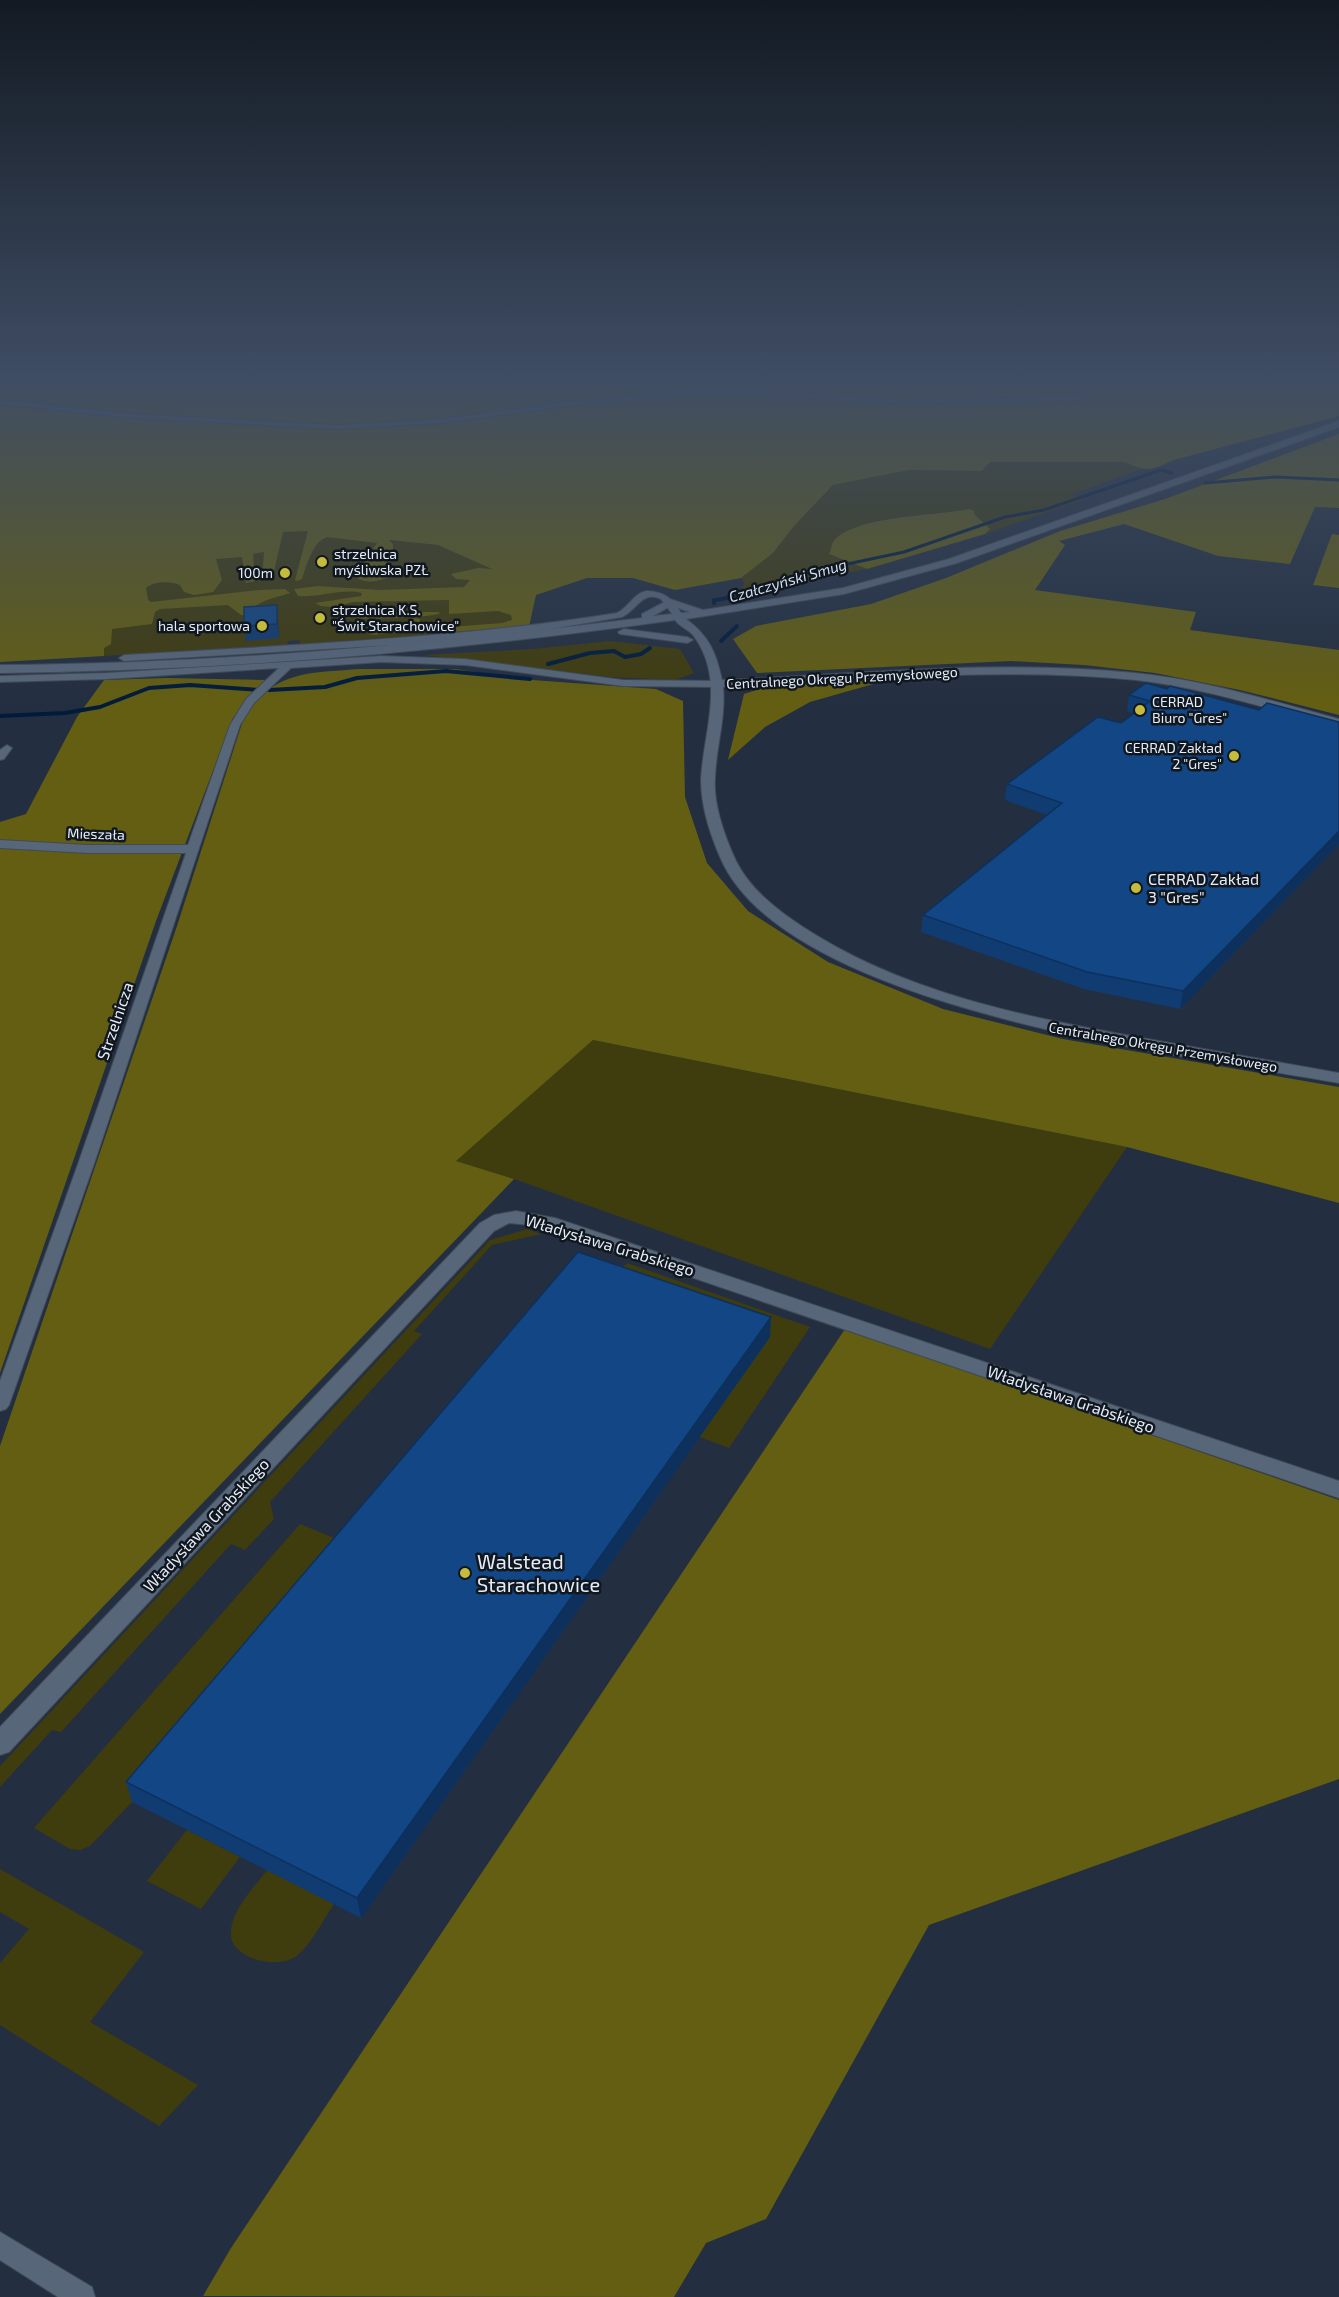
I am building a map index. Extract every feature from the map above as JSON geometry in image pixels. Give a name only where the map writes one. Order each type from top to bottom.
[{"type":"street","points":[[0,669],[146,665],[501,644],[714,616],[844,591],[946,564],[1159,488]]},
{"type":"street","points":[[0,680],[370,660],[424,660],[465,662],[623,683],[718,684],[707,650],[680,630],[681,620],[667,597],[659,594],[638,598],[634,606],[624,613],[588,621],[457,637],[295,644],[124,658]]},
{"type":"street","points":[[624,628],[670,602],[714,616]]},
{"type":"street","points":[[624,628],[693,638],[714,616]]},
{"type":"street","name":"Strzelnicza","points":[[0,1405],[86,1164],[239,717],[250,701],[289,664]]},
{"type":"street","name":"Centralnego Okręgu Przemysłowego","points":[[1339,723],[1227,692],[1138,677],[1078,672],[993,671],[718,684],[719,718],[708,786],[724,851],[737,875],[755,896],[790,925],[878,974],[966,1006],[1083,1033],[1339,1078]]},
{"type":"street","name":"Mieszała","points":[[0,844],[88,849],[192,849]]},
{"type":"street","name":"Władysława Grabskiego","points":[[0,1744],[487,1227],[505,1218],[531,1218],[548,1222],[1339,1490]]},
{"type":"street","points":[[0,2245],[82,2297]]},
{"type":"shaded area","points":[[0,488],[830,488],[794,526],[773,553],[741,578],[675,590],[633,578],[587,578],[536,595],[529,627],[436,633],[433,630],[436,628],[502,623],[512,620],[511,615],[498,611],[449,614],[449,600],[353,602],[333,607],[321,606],[315,603],[361,596],[362,593],[298,596],[294,589],[318,586],[380,590],[464,587],[470,580],[456,579],[451,574],[478,568],[492,569],[438,545],[389,540],[393,544],[393,552],[384,567],[390,576],[377,581],[364,581],[355,577],[377,543],[327,537],[317,544],[302,579],[297,581],[295,580],[308,531],[283,532],[272,580],[262,580],[264,552],[253,554],[255,581],[246,583],[242,557],[216,559],[222,580],[213,592],[194,595],[184,592],[180,585],[167,582],[153,584],[146,588],[148,600],[151,602],[259,590],[285,589],[290,593],[261,603],[247,616],[241,615],[228,605],[160,609],[155,612],[152,624],[112,629],[111,644],[104,648],[104,656],[0,662]]},
{"type":"shaded area","points":[[830,488],[1089,488],[1071,495],[1084,499],[985,534],[989,529],[969,509],[877,521],[859,526],[844,532],[834,541],[829,554],[867,569],[740,593],[744,583],[741,578],[773,553],[794,526]]},
{"type":"shaded area","points":[[1194,488],[1339,488],[1339,508],[1315,507],[1290,564],[1218,556],[1124,524],[1059,541],[1065,545],[1035,590],[1196,612],[1190,630],[1339,650],[1339,715],[1240,690],[1155,673],[1084,665],[1011,661],[757,673],[733,639],[756,626],[871,604],[946,578],[1060,531]]},
{"type":"shaded area","points":[[969,509],[974,511],[975,515],[990,529],[985,534],[867,569],[829,554],[833,542],[843,533],[858,526],[897,518]]},
{"type":"shaded area","points":[[326,517],[387,540],[438,545],[495,570],[470,580],[460,592],[535,596],[528,628],[300,644],[299,640],[288,641],[287,645],[104,656],[103,634],[136,575]]},
{"type":"shaded area","points":[[1332,534],[1339,535],[1339,588],[1313,585]]},
{"type":"shaded area","points":[[339,613],[441,613],[374,619],[340,616]]},
{"type":"shaded area","points":[[409,619],[420,619],[421,630],[373,635],[366,631],[409,627]]},
{"type":"shaded area","points":[[610,641],[680,649],[694,673],[675,680],[610,677],[423,655],[533,649]]},
{"type":"shaded area","points":[[360,669],[455,669],[532,680],[656,689],[683,701],[685,797],[707,863],[748,911],[828,962],[943,1009],[1063,1039],[1339,1087],[1339,1203],[1127,1147],[593,1040],[456,1161],[514,1179],[0,1714],[0,1446],[177,926],[244,717],[268,690],[281,682],[309,674]]},
{"type":"shaded area","points":[[166,678],[266,680],[233,718],[156,921],[0,1373],[0,822],[26,814],[77,717],[104,680]]},
{"type":"shaded area","points":[[891,679],[810,702],[765,727],[728,760],[744,694],[770,686]]},
{"type":"shaded area","points":[[593,1040],[1127,1147],[990,1349],[514,1179],[455,1161]]},
{"type":"shaded area","points":[[527,1229],[541,1234],[492,1245],[414,1331],[422,1334],[270,1502],[274,1519],[245,1550],[231,1544],[61,1732],[52,1730],[0,1787],[0,1766],[490,1240]]},
{"type":"shaded area","points":[[627,1263],[810,1327],[729,1448],[700,1437],[610,1283]]},
{"type":"shaded area","points":[[845,1329],[1339,1500],[1339,1779],[929,1925],[766,2219],[706,2243],[674,2297],[203,2296],[231,2248]]},
{"type":"shaded area","points":[[300,1524],[349,1544],[132,1802],[90,1846],[80,1850],[70,1849],[34,1828]]},
{"type":"shaded area","points":[[187,1830],[240,1857],[201,1909],[147,1881]]},
{"type":"shaded area","points":[[0,1869],[144,1952],[90,2022],[198,2085],[159,2126],[0,2025],[0,1963],[29,1929],[0,1912]]},
{"type":"shaded area","points":[[267,1870],[334,1904],[304,1949],[291,1959],[280,1962],[258,1960],[248,1956],[233,1943],[231,1935],[234,1917]]},
{"type":"building","points":[[277,605],[277,624],[244,626],[244,607]]},
{"type":"building","name":"CERRAD Zakład 3 \"Gres\"","points":[[1146,683],[1167,689],[1170,686],[1259,710],[1267,703],[1339,722],[1339,831],[1183,991],[1087,972],[923,915],[1062,803],[1007,784],[1098,717],[1121,723],[1150,701],[1129,695]]},
{"type":"building","name":"Walstead Starachowice","points":[[578,1252],[771,1317],[357,1898],[126,1782]]},
{"type":"waterway","name":"Czałczyński Smug","points":[[749,590],[783,585],[800,574],[904,552],[1005,517],[1044,510],[1108,488]]},
{"type":"waterway","name":"Czałczyński Smug","points":[[714,603],[714,600],[759,589]]},
{"type":"waterway","name":"Czałczyński Smug","points":[[721,641],[737,626]]},
{"type":"waterway","name":"Czałczyński Smug","points":[[548,664],[590,653],[614,651],[625,657],[641,654],[650,648]]},
{"type":"waterway","name":"Czałczyński Smug","points":[[269,690],[325,687],[357,678],[446,671],[530,679]]},
{"type":"waterway","name":"Czałczyński Smug","points":[[0,716],[65,713],[100,707],[149,688],[190,685],[259,690]]},
{"type":"place","name":"strzelnica myśliwska PZŁ","points":[[322,562]]},
{"type":"place","name":"100m","points":[[285,573]]},
{"type":"place","name":"strzelnica K.S. \"Świt Starachowice\"","points":[[320,618]]},
{"type":"place","name":"hala sportowa","points":[[262,626]]},
{"type":"place","name":"CERRAD Biuro \"Gres\"","points":[[1140,710]]},
{"type":"place","name":"CERRAD Zakład 2 \"Gres\"","points":[[1234,756]]},
{"type":"place","name":"CERRAD Zakład 3 \"Gres\"","points":[[1136,888]]},
{"type":"place","name":"Walstead Starachowice","points":[[465,1573]]}]
